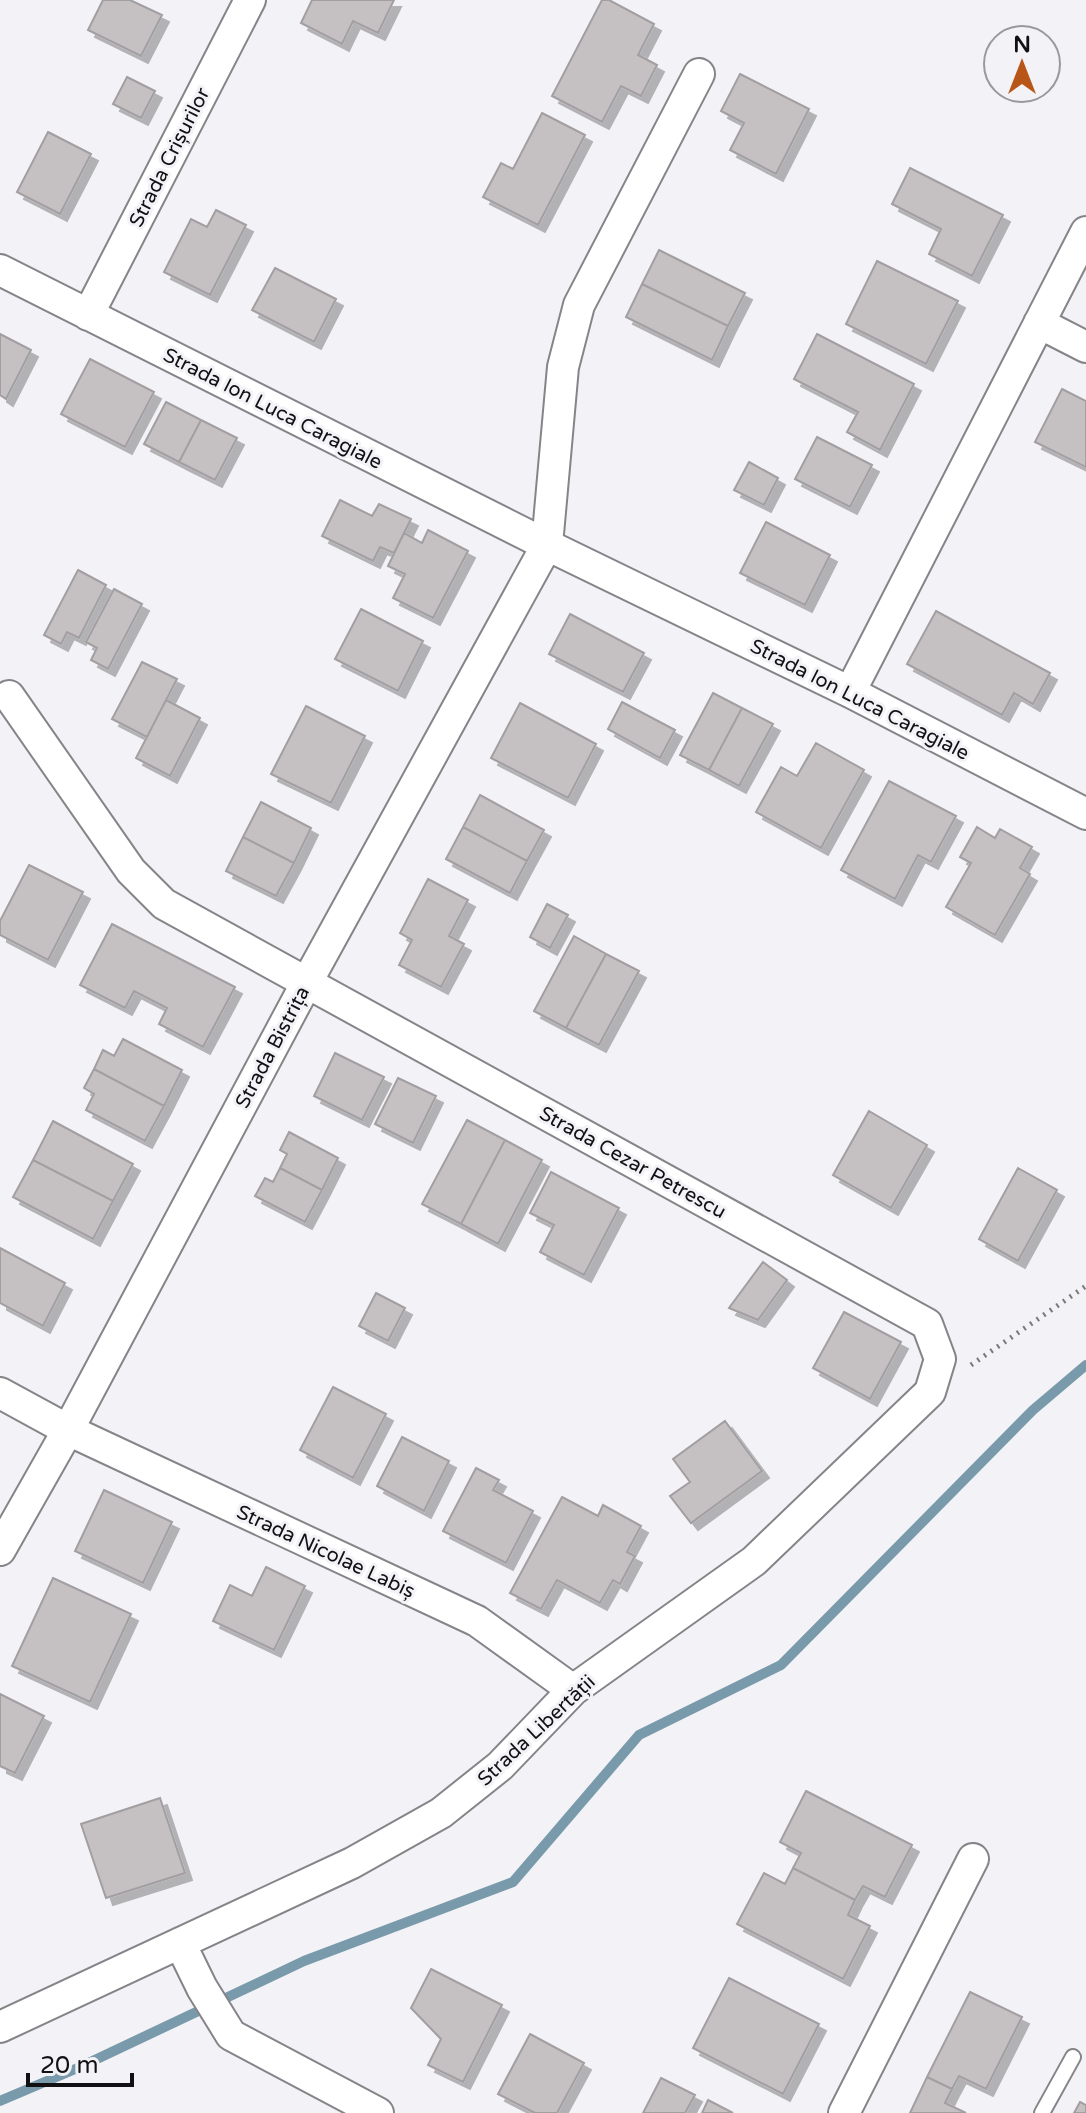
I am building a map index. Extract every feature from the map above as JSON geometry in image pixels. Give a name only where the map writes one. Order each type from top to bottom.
[{"type":"street","name":"Strada Crișurilor","points":[[88,315],[250,0]]},
{"type":"street","points":[[547,545],[563,367],[579,305],[699,74]]},
{"type":"street","points":[[850,692],[1086,232]]},
{"type":"street","name":"Strada Ion Luca Caragiale","points":[[0,270],[547,545],[850,692],[1086,814]]},
{"type":"street","points":[[1039,323],[1086,347]]},
{"type":"street","name":"Strada Bistrița","points":[[0,1550],[547,545]]},
{"type":"street","name":"Strada Cezar Petrescu","points":[[9,696],[131,871],[164,904],[927,1324],[940,1359]]},
{"type":"street","name":"Strada Libertății","points":[[0,2027],[352,1863],[441,1813],[500,1766],[573,1690],[754,1561],[930,1392],[940,1359]]},
{"type":"street","name":"Strada Nicolae Labiș","points":[[0,1393],[68,1430],[477,1621],[573,1690]]},
{"type":"street","points":[[844,2113],[973,1859]]},
{"type":"street","points":[[180,1943],[202,1988],[231,2035],[378,2113]]},
{"type":"lane","points":[[1042,2113],[1073,2057]]},
{"type":"path","points":[[930,1392],[1086,1286]]},
{"type":"building","points":[[103,0],[130,0],[162,15],[141,56],[88,30]]},
{"type":"building","points":[[312,0],[394,0],[378,33],[353,21],[342,44],[301,23]]},
{"type":"building","points":[[602,0],[609,0],[654,24],[638,55],[657,65],[641,96],[621,86],[602,122],[552,96]]},
{"type":"building","points":[[740,74],[809,109],[776,174],[730,150],[744,123],[721,111]]},
{"type":"building","points":[[127,77],[155,91],[141,118],[113,104]]},
{"type":"building","points":[[542,113],[585,135],[538,225],[483,197],[501,163],[513,169]]},
{"type":"building","points":[[48,132],[91,154],[60,214],[17,192]]},
{"type":"building","points":[[910,168],[1003,215],[972,276],[929,254],[941,229],[892,204]]},
{"type":"building","points":[[216,210],[246,225],[210,295],[164,272],[191,219],[207,227]]},
{"type":"building","points":[[659,250],[745,293],[728,326],[642,284]]},
{"type":"building","points":[[877,261],[958,301],[926,364],[846,324]]},
{"type":"building","points":[[275,268],[336,299],[314,342],[252,310]]},
{"type":"building","points":[[642,284],[728,326],[712,360],[626,317]]},
{"type":"building","points":[[0,334],[31,350],[6,399],[0,395]]},
{"type":"building","points":[[817,334],[914,384],[880,450],[847,432],[858,412],[794,379]]},
{"type":"building","points":[[90,359],[154,392],[125,447],[61,414]]},
{"type":"building","points":[[1062,389],[1086,401],[1086,467],[1035,442]]},
{"type":"building","points":[[166,402],[201,420],[179,462],[144,444]]},
{"type":"building","points":[[201,420],[237,438],[215,480],[179,462]]},
{"type":"building","points":[[817,437],[872,465],[850,507],[795,479]]},
{"type":"building","points":[[749,462],[778,478],[764,505],[734,490]]},
{"type":"building","points":[[340,500],[372,516],[379,504],[411,519],[394,553],[380,547],[373,561],[322,536]]},
{"type":"building","points":[[766,522],[830,555],[805,605],[740,573]]},
{"type":"building","points":[[428,530],[468,551],[433,618],[393,598],[405,574],[388,566],[404,533],[422,543]]},
{"type":"building","points":[[78,570],[106,585],[79,638],[67,632],[61,644],[44,635]]},
{"type":"building","points":[[114,589],[142,604],[108,669],[91,660],[97,648],[86,642]]},
{"type":"building","points":[[361,609],[423,641],[398,691],[335,659]]},
{"type":"building","points":[[936,611],[1050,673],[1033,704],[1014,693],[1002,715],[907,664]]},
{"type":"building","points":[[570,614],[644,653],[623,692],[549,654]]},
{"type":"building","points":[[142,662],[177,679],[147,737],[112,719]]},
{"type":"building","points":[[713,693],[742,708],[709,770],[680,755]]},
{"type":"building","points":[[166,700],[200,718],[170,776],[136,758]]},
{"type":"building","points":[[622,702],[675,730],[660,758],[608,729]]},
{"type":"building","points":[[520,703],[596,744],[568,798],[491,758]]},
{"type":"building","points":[[306,706],[365,736],[331,803],[271,774]]},
{"type":"building","points":[[742,708],[773,724],[739,786],[709,770]]},
{"type":"building","points":[[816,743],[864,770],[821,848],[756,812],[781,767],[797,776]]},
{"type":"building","points":[[889,781],[956,816],[931,862],[918,855],[895,899],[841,870]]},
{"type":"building","points":[[480,795],[544,830],[527,861],[463,827]]},
{"type":"building","points":[[261,802],[311,828],[294,863],[243,837]]},
{"type":"building","points":[[463,827],[527,861],[510,893],[446,859]]},
{"type":"building","points":[[977,827],[995,838],[1000,829],[1032,847],[1020,868],[1030,874],[995,935],[946,907],[971,863],[960,857]]},
{"type":"building","points":[[243,837],[294,863],[276,896],[226,871]]},
{"type":"building","points":[[29,865],[83,892],[48,960],[0,935],[0,921]]},
{"type":"building","points":[[428,879],[468,900],[449,936],[464,944],[441,987],[399,965],[412,940],[400,933]]},
{"type":"building","points":[[547,904],[568,915],[550,948],[530,937]]},
{"type":"building","points":[[112,924],[235,987],[203,1047],[159,1024],[167,1008],[134,991],[125,1008],[80,985]]},
{"type":"building","points":[[574,936],[606,954],[566,1028],[534,1011]]},
{"type":"building","points":[[606,954],[639,971],[599,1045],[566,1028]]},
{"type":"building","points":[[123,1039],[182,1070],[164,1106],[94,1069],[103,1050],[114,1056]]},
{"type":"building","points":[[335,1053],[384,1077],[362,1120],[314,1096]]},
{"type":"building","points":[[94,1069],[164,1106],[145,1141],[86,1110],[94,1094],[84,1088]]},
{"type":"building","points":[[398,1078],[436,1096],[413,1143],[375,1124]]},
{"type":"building","points":[[869,1111],[927,1145],[891,1208],[833,1175]]},
{"type":"building","points":[[467,1120],[505,1140],[461,1224],[422,1204]]},
{"type":"building","points":[[53,1121],[133,1164],[113,1201],[33,1160]]},
{"type":"building","points":[[289,1132],[338,1158],[322,1190],[280,1168],[287,1154],[280,1150]]},
{"type":"building","points":[[505,1140],[542,1160],[498,1244],[461,1224]]},
{"type":"building","points":[[33,1160],[113,1201],[93,1239],[13,1197]]},
{"type":"building","points":[[280,1168],[322,1190],[305,1222],[255,1196],[265,1178],[273,1182]]},
{"type":"building","points":[[1018,1168],[1057,1190],[1018,1261],[979,1239]]},
{"type":"building","points":[[551,1172],[619,1208],[584,1275],[540,1252],[554,1225],[530,1213]]},
{"type":"building","points":[[0,1248],[65,1283],[43,1326],[0,1303]]},
{"type":"building","points":[[763,1262],[787,1280],[758,1320],[729,1308]]},
{"type":"building","points":[[376,1293],[405,1308],[388,1341],[359,1326]]},
{"type":"building","points":[[844,1312],[901,1342],[870,1399],[813,1368]]},
{"type":"building","points":[[333,1387],[386,1414],[353,1478],[300,1450]]},
{"type":"building","points":[[725,1421],[762,1471],[691,1523],[670,1496],[690,1482],[673,1459]]},
{"type":"building","points":[[402,1437],[449,1461],[424,1511],[377,1486]]},
{"type":"building","points":[[476,1468],[499,1480],[493,1490],[533,1511],[506,1563],[443,1531]]},
{"type":"building","points":[[104,1490],[172,1522],[143,1583],[75,1551]]},
{"type":"building","points":[[562,1497],[598,1516],[603,1505],[641,1526],[627,1552],[635,1556],[620,1584],[613,1580],[600,1603],[557,1580],[541,1609],[510,1593]]},
{"type":"building","points":[[266,1567],[305,1586],[274,1650],[213,1621],[230,1585],[252,1596]]},
{"type":"building","points":[[53,1578],[131,1614],[90,1702],[12,1666]]},
{"type":"building","points":[[0,1694],[44,1716],[15,1773],[0,1766]]},
{"type":"building","points":[[806,1791],[912,1845],[885,1897],[863,1886],[855,1900],[793,1868],[801,1853],[780,1842]]},
{"type":"building","points":[[160,1798],[185,1873],[106,1898],[81,1824]]},
{"type":"building","points":[[793,1868],[855,1900],[848,1915],[870,1926],[843,1979],[737,1924],[764,1873],[785,1884]]},
{"type":"building","points":[[431,1969],[502,2005],[463,2082],[428,2065],[441,2039],[411,2008]]},
{"type":"building","points":[[729,1978],[819,2024],[783,2094],[693,2048]]},
{"type":"building","points":[[970,1992],[1022,2017],[986,2089],[959,2076],[952,2089],[927,2077]]},
{"type":"building","points":[[530,2034],[584,2063],[557,2113],[535,2113],[498,2094]]},
{"type":"building","points":[[927,2077],[952,2089],[945,2103],[966,2113],[910,2113]]},
{"type":"building","points":[[661,2078],[695,2095],[685,2113],[643,2113]]},
{"type":"building","points":[[708,2100],[733,2113],[702,2113]]},
{"type":"building","points":[[1080,2102],[1086,2105],[1086,2113],[1074,2113]]},
{"type":"waterway","points":[[0,2101],[80,2067],[304,1961],[513,1882],[639,1735],[781,1665],[1033,1410],[1086,1365]]}]
